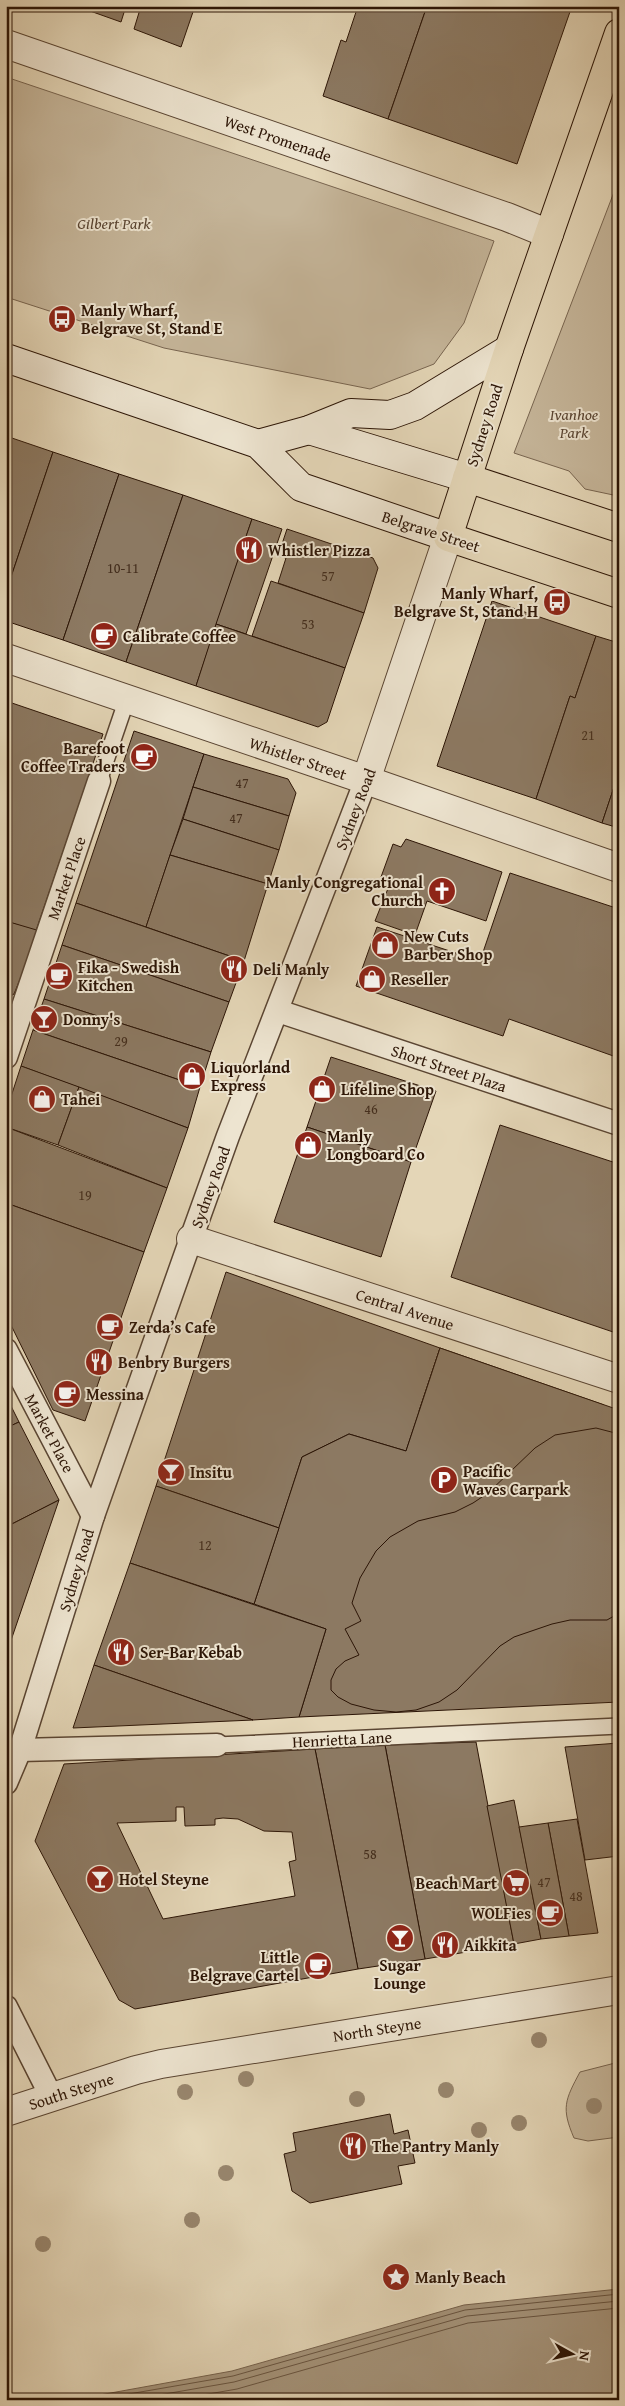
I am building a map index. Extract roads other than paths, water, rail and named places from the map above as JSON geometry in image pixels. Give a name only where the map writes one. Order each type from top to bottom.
[{"type":"main road","name":"Sydney Road","points":[[448,537],[509,349],[619,33]]},
{"type":"main road","points":[[467,478],[619,528]]},
{"type":"main road","name":"Belgrave Street","points":[[448,537],[619,594]]},
{"type":"street","name":"West Promenade","points":[[6,44],[507,217],[549,234]]},
{"type":"street","points":[[258,444],[309,430],[351,413],[390,415],[415,406],[509,349]]},
{"type":"street","name":"Belgrave Street","points":[[6,358],[258,444],[301,487],[448,537]]},
{"type":"street","points":[[309,430],[467,478]]},
{"type":"street","name":"Sydney Road","points":[[6,1783],[20,1750],[93,1516],[191,1238],[228,1136],[366,780],[448,537]]},
{"type":"street","name":"Whistler Street","points":[[6,658],[619,868]]},
{"type":"street","name":"Market Place","points":[[6,1056],[99,781]]},
{"type":"street","name":"Short Street Plaza","points":[[278,1011],[619,1124]]},
{"type":"street","name":"Central Avenue","points":[[191,1238],[619,1379]]},
{"type":"street","name":"Market Place","points":[[6,1350],[93,1516]]},
{"type":"street","name":"Henrietta Lane","points":[[20,1750],[217,1744]]},
{"type":"street","name":"North Steyne","points":[[136,2070],[171,2062],[619,1990]]},
{"type":"street","points":[[6,2007],[52,2098]]},
{"type":"street","name":"South Steyne","points":[[6,2112],[136,2070]]},
{"type":"lane","name":"Market Place","points":[[99,781],[127,699]]},
{"type":"lane","name":"Henrietta Lane","points":[[217,1744],[619,1726]]},
{"type":"water","points":[[619,2289],[619,2400],[72,2400],[232,2371],[464,2305]]},
{"type":"place","name":"Manly Wharf, Belgrave St, Stand E","points":[[62,319]]},
{"type":"place","name":"Whistler Pizza","points":[[249,550]]},
{"type":"place","name":"Manly Wharf, Belgrave St, Stand H","points":[[557,602]]},
{"type":"place","name":"Calibrate Coffee","points":[[104,636]]},
{"type":"place","name":"Barefoot Coffee Traders","points":[[144,757]]},
{"type":"place","name":"Manly Congregational Church","points":[[442,891]]},
{"type":"place","name":"New Cuts Barber Shop","points":[[385,945]]},
{"type":"place","name":"Deli Manly","points":[[234,969]]},
{"type":"place","name":"Fika - Swedish Kitchen","points":[[59,976]]},
{"type":"place","name":"Reseller","points":[[372,979]]},
{"type":"place","name":"Donny's","points":[[44,1019]]},
{"type":"place","name":"Liquorland Express","points":[[192,1076]]},
{"type":"place","name":"Lifeline Shop","points":[[322,1089]]},
{"type":"place","name":"Tahei","points":[[42,1099]]},
{"type":"place","name":"Manly Longboard Co","points":[[308,1145]]},
{"type":"place","name":"Zerda’s Cafe","points":[[110,1327]]},
{"type":"place","name":"Benbry Burgers","points":[[99,1362]]},
{"type":"place","name":"Messina","points":[[67,1394]]},
{"type":"place","name":"Insitu","points":[[171,1472]]},
{"type":"place","name":"Pacific Waves Carpark","points":[[444,1480]]},
{"type":"place","name":"Ser-Bar Kebab","points":[[121,1652]]},
{"type":"place","name":"Hotel Steyne","points":[[100,1879]]},
{"type":"place","name":"Beach Mart","points":[[516,1883]]},
{"type":"place","name":"WOLFies","points":[[550,1913]]},
{"type":"place","name":"Sugar Lounge","points":[[400,1938]]},
{"type":"place","name":"Aikkita","points":[[445,1945]]},
{"type":"place","name":"Little Belgrave Cartel","points":[[318,1966]]},
{"type":"place","name":"The Pantry Manly","points":[[353,2146]]},
{"type":"place","name":"Manly Beach","points":[[396,2277]]},
{"type":"park label","name":"Gilbert Park","points":[[114,223]]},
{"type":"park label","name":"Ivanhoe Park","points":[[574,423]]}]
